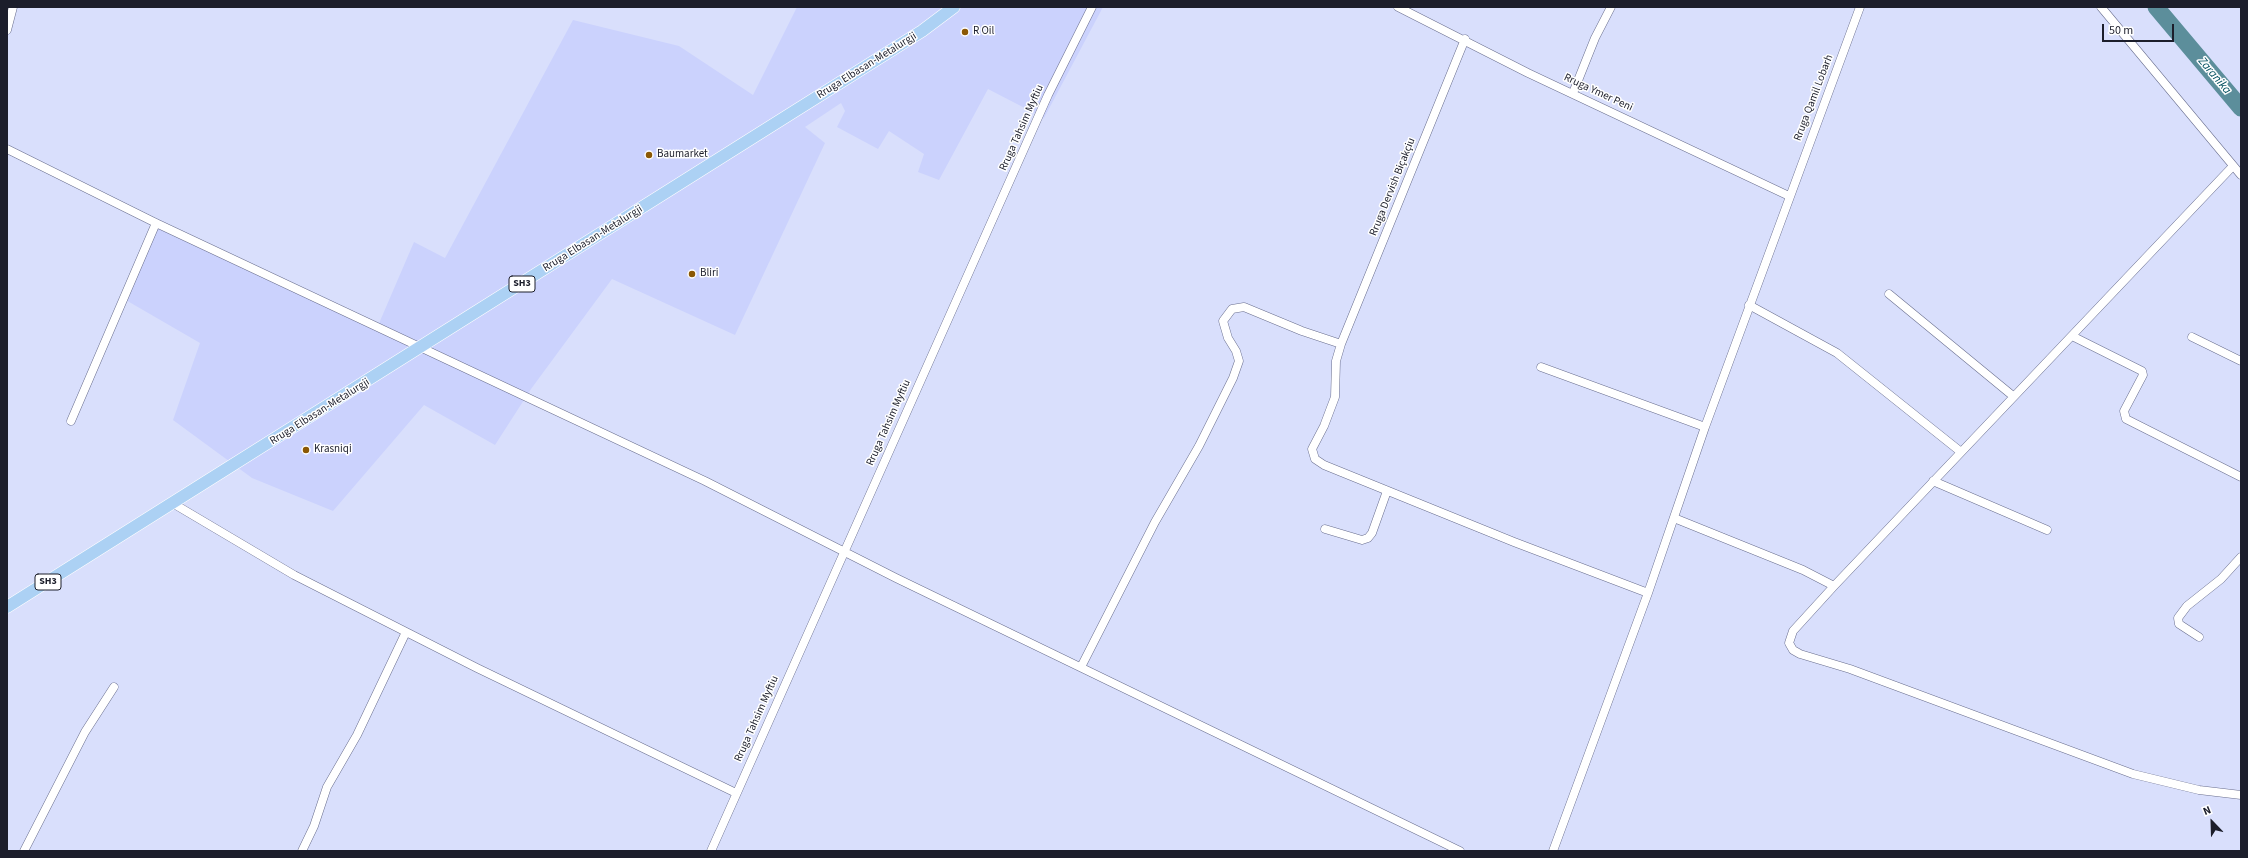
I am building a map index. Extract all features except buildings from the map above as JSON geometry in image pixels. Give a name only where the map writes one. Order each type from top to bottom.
[{"type":"main road","name":"Rruga Elbasan-Metalurgji","points":[[7,607],[174,504],[922,32],[954,7]]},
{"type":"street","points":[[7,30],[13,7]]},
{"type":"street","name":"Rruga Tahsim Myftiu","points":[[711,851],[1045,102],[1092,7]]},
{"type":"street","name":"Rruga Ymer Peni","points":[[1398,7],[1465,39],[1528,73],[1789,196]]},
{"type":"street","points":[[1573,93],[1595,38],[1611,7]]},
{"type":"street","name":"Rruga Qamil Lobarh","points":[[1553,851],[1648,593],[1749,305],[1860,7]]},
{"type":"street","points":[[2100,7],[2241,175]]},
{"type":"street","name":"Rruga Dervish Biçakçiu","points":[[1465,39],[1341,344],[1336,361],[1335,397],[1312,449],[1315,459],[1324,465],[1387,491],[1514,542],[1648,593]]},
{"type":"street","points":[[7,149],[156,223],[420,349],[672,466],[1460,851]]},
{"type":"street","points":[[2233,166],[1834,586],[1793,631],[1789,642],[1793,650],[1800,654],[1850,669],[2133,774],[2199,790],[2241,795]]},
{"type":"street","points":[[71,421],[156,223]]},
{"type":"street","points":[[1889,294],[2013,396]]},
{"type":"street","points":[[1749,305],[1837,353],[1961,452]]},
{"type":"street","points":[[1081,667],[1155,522],[1199,446],[1233,378],[1239,361],[1236,351],[1228,338],[1223,321],[1232,308],[1244,307],[1302,331],[1341,344]]},
{"type":"street","points":[[2072,336],[2142,371],[2143,375],[2124,411],[2126,419],[2241,477]]},
{"type":"street","points":[[2192,338],[2241,361]]},
{"type":"street","points":[[1541,367],[1705,427]]},
{"type":"street","points":[[1933,482],[2047,530]]},
{"type":"street","points":[[1326,529],[1362,540],[1368,538],[1372,534],[1387,491]]},
{"type":"street","points":[[174,504],[294,575],[406,632],[736,794]]},
{"type":"street","points":[[1674,518],[1803,570],[1834,586]]},
{"type":"street","points":[[2199,637],[2179,624],[2178,618],[2188,606],[2221,579],[2241,556]]},
{"type":"street","points":[[302,851],[314,826],[327,787],[357,735],[406,632]]},
{"type":"street","points":[[24,851],[60,778],[85,732],[114,687]]},
{"type":"shaded area","points":[[797,7],[1103,7],[1044,118],[988,89],[939,180],[918,172],[924,154],[889,131],[878,149],[837,127],[845,111],[841,103],[805,127],[825,143],[735,335],[612,279],[531,389],[495,445],[424,405],[333,511],[252,478],[173,420],[200,343],[124,299],[156,223],[377,328],[414,242],[445,258],[573,20],[679,46],[753,95]]},
{"type":"waterway","name":"Zaranika","points":[[2156,7],[2241,108]]},
{"type":"place","name":"R Oil","points":[[965,32]]},
{"type":"place","name":"Baumarket","points":[[649,155]]},
{"type":"place","name":"Bliri","points":[[692,274]]},
{"type":"place","name":"Krasniqi","points":[[306,450]]}]
